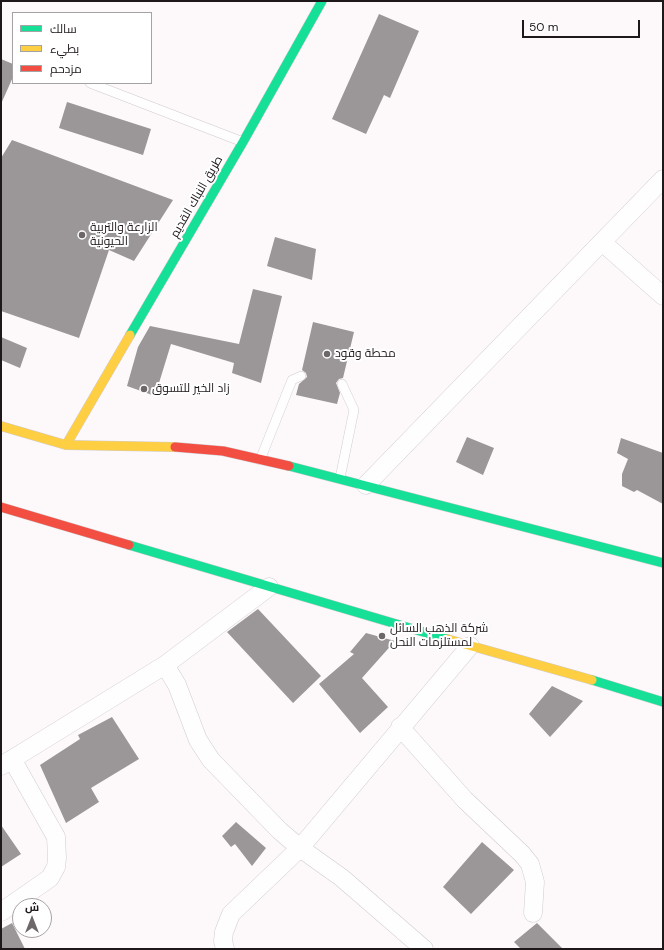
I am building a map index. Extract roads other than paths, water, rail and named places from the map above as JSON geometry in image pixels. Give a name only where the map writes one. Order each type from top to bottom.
[{"type":"main road","name":"طريق النباك القديم","points":[[66,445],[243,142],[322,1]]},
{"type":"main road","points":[[1,426],[66,445],[104,447],[190,447],[223,451],[340,478],[663,563]]},
{"type":"main road","points":[[1,508],[470,646],[583,677],[663,702]]},
{"type":"street","points":[[366,486],[663,179]]},
{"type":"street","points":[[602,242],[663,296]]},
{"type":"street","points":[[1,912],[50,878],[56,867],[57,858],[56,838],[7,763],[165,665],[269,587]]},
{"type":"street","points":[[226,949],[223,941],[224,932],[231,914],[300,848],[400,727],[470,646]]},
{"type":"street","points":[[165,665],[177,685],[198,740],[212,760],[280,831],[300,848],[342,878],[424,949]]},
{"type":"street","points":[[400,727],[466,800],[522,854],[530,864],[535,882],[532,913]]},
{"type":"lane","points":[[93,84],[243,142]]},
{"type":"lane","points":[[260,460],[292,380],[301,376]]},
{"type":"lane","points":[[340,478],[354,410],[342,384]]},
{"type":"place","name":"الزارعة والتربية الحيونية","points":[[82,235]]},
{"type":"place","name":"محطة وقود","points":[[327,354]]},
{"type":"place","name":"زاد الخير للتسوق","points":[[144,389]]},
{"type":"place","name":"شركة الذهب السائل لمستلزمات النحل","points":[[382,636]]}]
